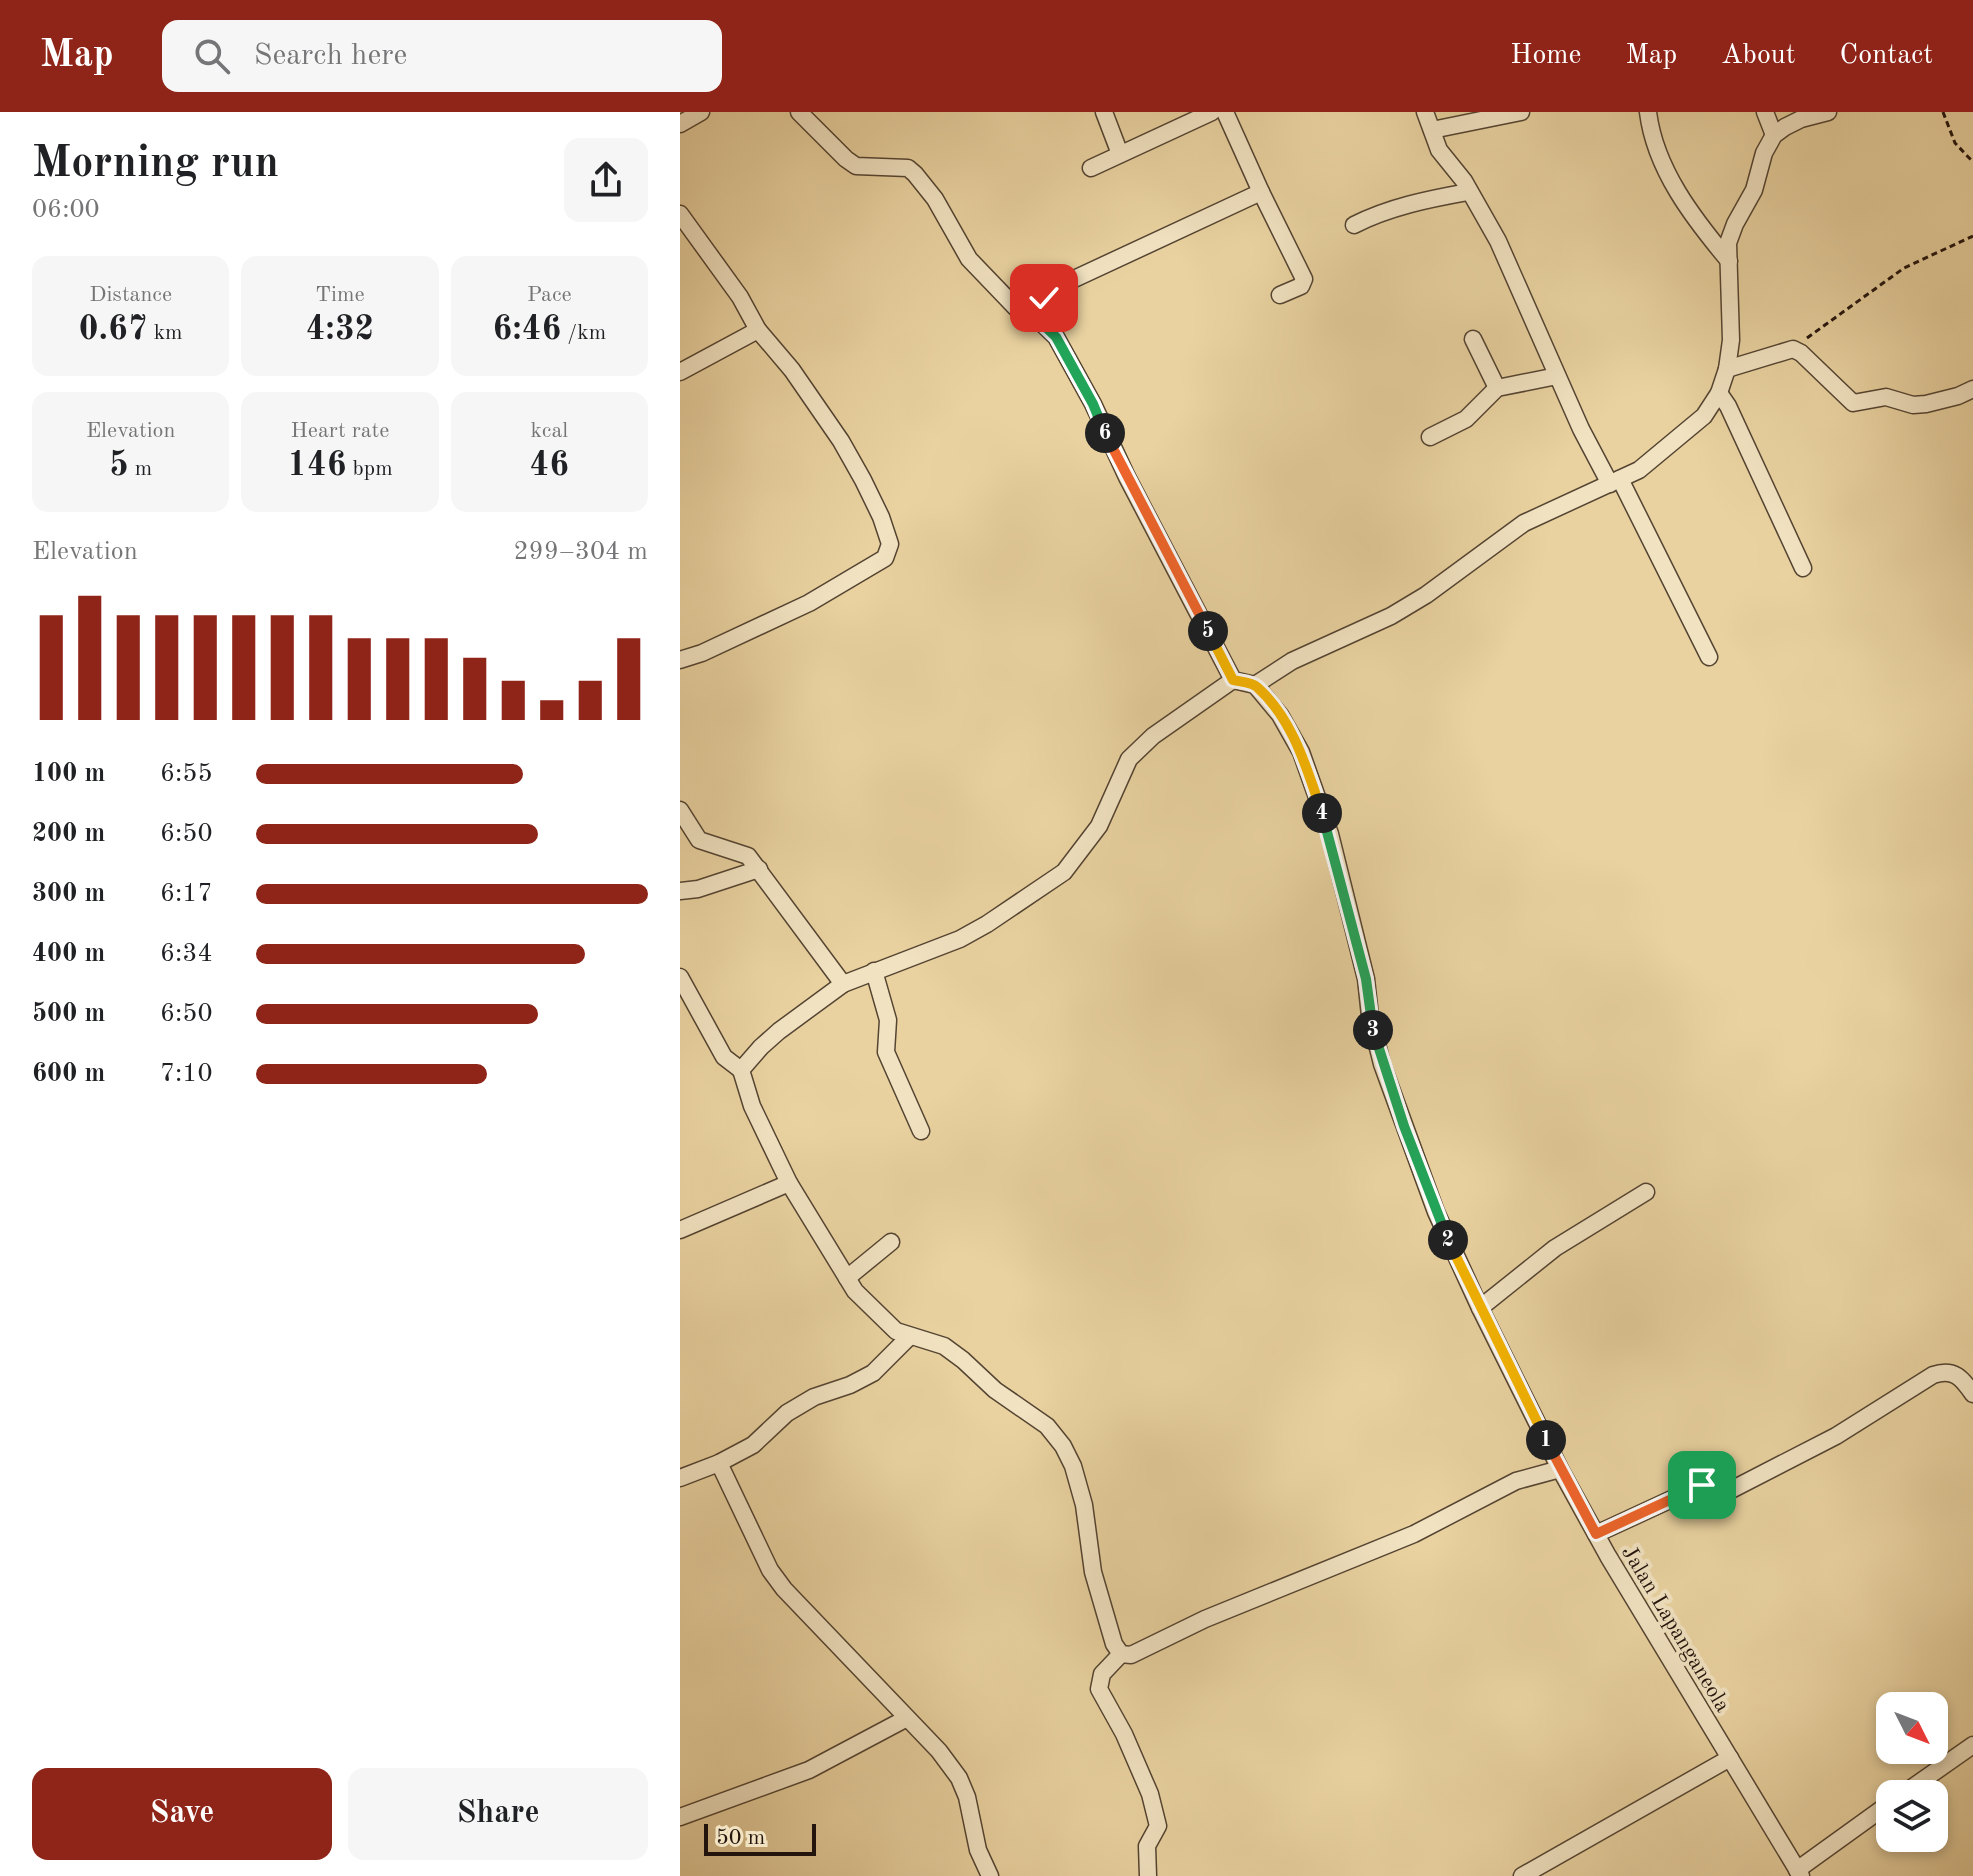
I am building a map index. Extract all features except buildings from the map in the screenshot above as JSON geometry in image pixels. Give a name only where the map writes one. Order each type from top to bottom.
[{"type":"street","points":[[680,124],[701,112]]},
{"type":"street","points":[[799,112],[856,166],[908,168],[915,174],[935,199],[969,259],[1016,308],[1030,312],[1056,337],[1233,680]]},
{"type":"street","points":[[1104,112],[1120,154]]},
{"type":"street","points":[[1091,168],[1212,112]]},
{"type":"street","points":[[1225,112],[1304,279],[1301,286],[1280,295]]},
{"type":"street","points":[[1425,112],[1439,150],[1464,181],[1498,241],[1598,465],[1615,481],[1709,657]]},
{"type":"street","points":[[1432,130],[1521,112]]},
{"type":"street","points":[[1648,112],[1652,135],[1674,185],[1695,219],[1729,261]]},
{"type":"street","points":[[1765,112],[1774,135]]},
{"type":"street","points":[[741,1070],[779,1031],[843,984],[960,939],[1064,872],[1099,826],[1129,759],[1153,736],[1233,680],[1255,685],[1292,661],[1391,616],[1426,595],[1524,523],[1639,470],[1674,443],[1704,416],[1719,393],[1727,369],[1731,340],[1728,243],[1754,190],[1764,153],[1774,135],[1801,119],[1828,112]]},
{"type":"street","points":[[1030,312],[1059,286],[1261,192]]},
{"type":"street","points":[[1354,225],[1397,209],[1468,192]]},
{"type":"street","points":[[680,214],[740,297],[758,330],[792,370],[841,441],[875,505],[890,544],[885,558],[809,603],[702,653],[680,660]]},
{"type":"street","points":[[680,372],[758,330]]},
{"type":"street","points":[[1473,339],[1497,388]]},
{"type":"street","points":[[1727,369],[1793,349],[1853,403],[1886,397],[1913,405],[1940,402],[1971,390]]},
{"type":"street","points":[[1430,437],[1466,419],[1497,388],[1557,376]]},
{"type":"street","points":[[1719,393],[1728,406],[1803,568]]},
{"type":"street","name":"Jalan Lapanganeola","points":[[1255,685],[1280,715],[1301,752],[1330,834],[1366,979],[1370,1016],[1382,1064],[1436,1212],[1560,1469],[1799,1873]]},
{"type":"street","points":[[680,810],[699,840],[748,856],[843,984]]},
{"type":"street","points":[[680,891],[698,889],[759,869]]},
{"type":"street","points":[[874,971],[888,1020],[886,1052],[921,1131]]},
{"type":"street","points":[[680,977],[724,1057],[741,1070],[752,1106],[789,1183],[855,1291],[896,1331],[944,1346],[963,1360],[995,1390],[1047,1426],[1063,1446],[1073,1466],[1084,1505],[1093,1572],[1114,1644],[1121,1654],[1131,1655],[1205,1619],[1414,1534],[1516,1481],[1560,1469]]},
{"type":"street","points":[[680,1230],[789,1183]]},
{"type":"street","points":[[1480,1308],[1555,1248],[1646,1192]]},
{"type":"street","points":[[847,1278],[891,1242]]},
{"type":"street","points":[[680,1478],[753,1445],[787,1413],[814,1397],[850,1385],[873,1373],[909,1337]]},
{"type":"street","points":[[1596,1534],[1702,1485],[1731,1490],[1836,1436],[1933,1375],[1945,1371],[1956,1373],[1973,1394]]},
{"type":"street","points":[[719,1463],[770,1570],[784,1589],[939,1751],[959,1778],[967,1797],[978,1850],[990,1876]]},
{"type":"street","points":[[1121,1654],[1098,1681],[1099,1689],[1124,1734],[1150,1794],[1158,1826],[1147,1846],[1148,1876]]},
{"type":"street","points":[[680,1817],[809,1770],[907,1718]]},
{"type":"street","points":[[1923,1780],[1973,1745]]},
{"type":"street","points":[[1522,1876],[1730,1758]]},
{"type":"street","points":[[1799,1873],[1876,1814]]},
{"type":"path","points":[[1943,112],[1955,143],[1973,162]]},
{"type":"path","points":[[1793,349],[1904,268],[1973,236]]},
{"type":"route","points":[[1044,298],[1030,312],[1056,337],[1093,404],[1127,477],[1233,680],[1255,685],[1280,715],[1301,752],[1330,834],[1366,979],[1370,1016],[1382,1064],[1436,1212],[1515,1381],[1596,1534],[1702,1485]]}]
